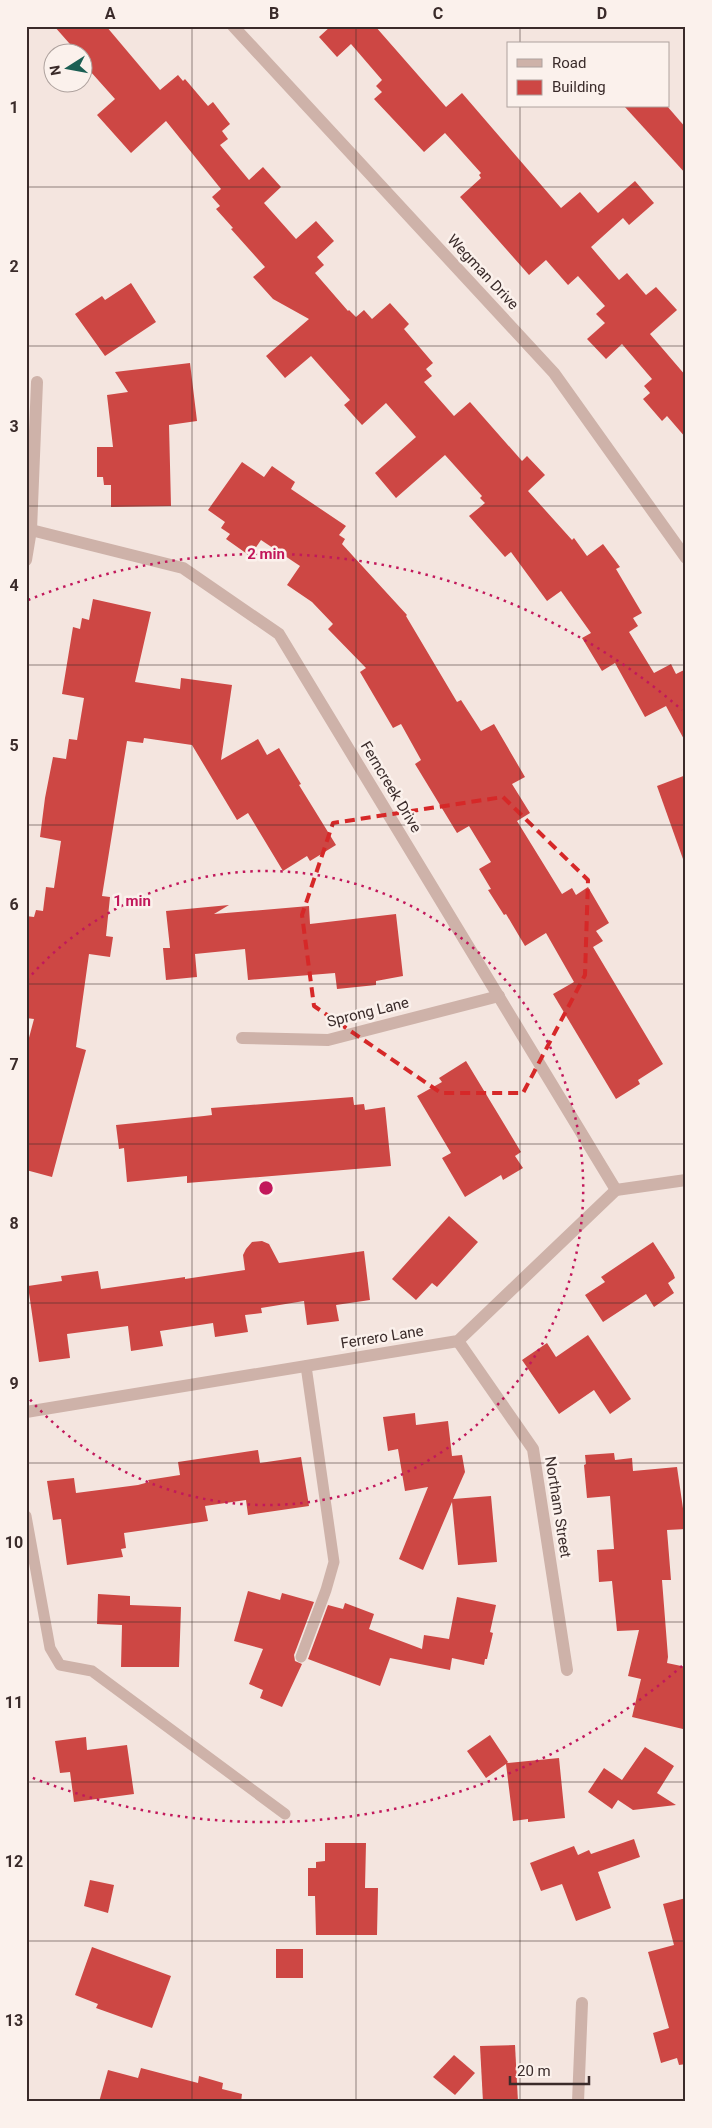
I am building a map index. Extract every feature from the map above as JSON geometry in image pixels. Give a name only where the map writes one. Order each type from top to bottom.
[{"type":"street","name":"Wegman Drive","points":[[233,26],[554,373],[686,558]]},
{"type":"street","points":[[26,560],[31,530],[36,382]]},
{"type":"street","name":"Ferncreek Drive","points":[[31,530],[183,568],[279,634],[616,1190]]},
{"type":"street","name":"Sprong Lane","points":[[242,1038],[328,1040],[499,996]]},
{"type":"street","points":[[458,1341],[616,1190],[686,1180]]},
{"type":"street","name":"Ferrero Lane","points":[[26,1412],[458,1341]]},
{"type":"street","name":"Northam Street","points":[[458,1341],[533,1450],[566,1670]]},
{"type":"street","points":[[578,2102],[582,2002]]},
{"type":"lane","points":[[300,1658],[326,1590],[334,1562],[306,1366]]},
{"type":"lane","points":[[26,1516],[50,1648],[60,1665],[92,1671],[285,1814]]},
{"type":"highlighted area","points":[[503,797],[588,880],[585,975],[523,1093],[441,1093],[314,1006],[302,915],[333,823]]},
{"type":"building","points":[[54,26],[106,26],[160,90],[178,75],[183,81],[185,79],[208,106],[213,102],[230,124],[222,131],[228,139],[220,145],[249,180],[263,167],[281,187],[264,203],[296,239],[316,221],[334,241],[317,257],[324,265],[315,273],[348,311],[356,317],[364,310],[372,319],[390,303],[409,324],[404,329],[433,363],[426,369],[432,376],[424,382],[454,416],[470,402],[522,461],[527,456],[545,475],[528,491],[572,540],[574,538],[587,556],[603,544],[620,567],[616,569],[642,613],[633,618],[638,626],[629,632],[654,673],[671,664],[676,674],[686,669],[686,743],[666,706],[645,717],[615,663],[602,671],[582,638],[591,633],[561,591],[547,601],[511,552],[505,557],[469,516],[485,503],[480,498],[482,496],[445,455],[396,498],[375,473],[416,437],[386,403],[362,425],[344,405],[350,400],[311,356],[285,378],[266,356],[309,319],[273,299],[253,277],[265,267],[216,209],[220,206],[212,197],[221,189],[166,121],[131,153],[97,115],[115,99],[92,73],[92,42],[68,42]]},
{"type":"building","points":[[331,26],[375,26],[446,107],[462,93],[561,208],[580,192],[598,213],[635,181],[654,203],[629,225],[623,218],[591,247],[619,280],[627,273],[646,295],[656,287],[677,310],[650,334],[686,376],[686,438],[667,416],[662,421],[643,399],[650,393],[644,386],[652,379],[622,344],[606,359],[587,339],[605,323],[596,314],[605,306],[578,276],[568,285],[546,260],[529,275],[460,197],[481,178],[479,175],[481,173],[445,133],[424,152],[374,99],[382,92],[376,86],[382,80],[351,44],[337,57],[319,37]]},
{"type":"building","points":[[626,108],[669,108],[686,128],[686,174]]},
{"type":"building","points":[[131,283],[156,322],[105,356],[75,314],[102,296],[105,300]]},
{"type":"building","points":[[190,363],[197,421],[169,425],[171,506],[111,507],[111,485],[104,485],[103,477],[97,477],[97,447],[113,447],[107,395],[128,392],[115,372]]},
{"type":"building","points":[[242,462],[264,477],[272,466],[295,482],[291,489],[346,526],[339,535],[345,539],[342,544],[407,615],[457,702],[461,700],[481,731],[494,724],[525,777],[512,784],[530,813],[517,821],[562,894],[572,888],[576,895],[588,887],[609,923],[596,931],[603,941],[593,947],[663,1064],[638,1080],[640,1084],[616,1099],[553,994],[574,982],[546,933],[525,946],[506,914],[504,915],[488,890],[491,889],[479,869],[491,862],[469,826],[457,833],[415,764],[421,760],[401,724],[393,728],[360,672],[366,668],[328,629],[333,624],[312,602],[287,585],[300,566],[261,540],[250,556],[226,539],[230,534],[221,528],[225,522],[208,510]]},
{"type":"building","points":[[93,599],[151,612],[135,682],[180,689],[181,678],[232,685],[221,760],[258,739],[267,755],[279,748],[301,784],[299,785],[336,845],[310,861],[307,856],[283,871],[248,813],[237,820],[192,745],[144,738],[143,743],[127,741],[102,896],[110,897],[106,936],[113,937],[110,957],[89,954],[76,1047],[86,1050],[52,1177],[26,1170],[26,1049],[34,1019],[26,1018],[26,916],[34,917],[36,910],[43,911],[46,887],[54,888],[61,841],[40,837],[45,798],[53,757],[66,759],[69,739],[77,740],[84,698],[62,694],[73,627],[80,629],[82,618],[89,620]]},
{"type":"building","points":[[686,775],[686,858],[683,859],[657,786]]},
{"type":"building","points":[[229,905],[214,914],[309,906],[310,924],[396,914],[403,976],[376,981],[376,985],[337,989],[335,973],[248,980],[245,949],[195,954],[197,977],[166,980],[163,948],[170,948],[166,911]]},
{"type":"building","points":[[466,1061],[521,1152],[515,1156],[523,1168],[503,1180],[501,1175],[465,1197],[442,1158],[451,1153],[417,1096],[442,1082],[439,1078]]},
{"type":"building","points":[[353,1097],[354,1105],[364,1104],[365,1110],[385,1107],[391,1166],[187,1183],[187,1176],[127,1182],[124,1148],[119,1149],[116,1125],[212,1115],[211,1108]]},
{"type":"building","points":[[449,1216],[478,1242],[437,1287],[432,1283],[416,1300],[392,1279]]},
{"type":"building","points":[[262,1241],[269,1244],[279,1263],[364,1251],[370,1300],[336,1305],[339,1321],[307,1325],[304,1301],[261,1308],[262,1313],[245,1315],[248,1332],[215,1337],[213,1323],[160,1331],[163,1346],[131,1351],[128,1326],[67,1334],[70,1358],[39,1362],[28,1286],[62,1281],[61,1276],[98,1271],[101,1289],[245,1270],[243,1255],[246,1249],[252,1242]]},
{"type":"building","points":[[653,1242],[673,1273],[675,1278],[668,1283],[674,1293],[654,1307],[646,1294],[603,1322],[585,1295],[605,1282],[601,1277]]},
{"type":"building","points":[[588,1335],[631,1399],[610,1414],[594,1390],[559,1414],[522,1360],[547,1343],[556,1357]]},
{"type":"building","points":[[415,1413],[416,1425],[448,1421],[452,1456],[462,1455],[465,1472],[453,1499],[491,1496],[497,1562],[458,1565],[452,1502],[423,1570],[399,1559],[428,1487],[405,1491],[398,1449],[388,1451],[383,1417]]},
{"type":"building","points":[[258,1450],[260,1463],[301,1457],[309,1506],[248,1515],[246,1500],[205,1506],[208,1521],[124,1533],[126,1548],[121,1549],[123,1557],[67,1565],[61,1519],[53,1520],[47,1481],[74,1478],[76,1493],[138,1485],[149,1482],[148,1480],[180,1475],[178,1462]]},
{"type":"building","points":[[614,1453],[615,1460],[632,1458],[633,1471],[677,1467],[686,1529],[667,1530],[671,1580],[662,1580],[667,1663],[686,1667],[686,1718],[683,1729],[632,1717],[641,1679],[628,1676],[639,1630],[617,1631],[612,1581],[599,1582],[597,1550],[614,1549],[610,1496],[587,1498],[584,1465],[586,1464],[585,1455]]},
{"type":"building","points":[[248,1591],[280,1600],[282,1593],[314,1602],[294,1655],[295,1661],[302,1664],[282,1707],[260,1698],[263,1690],[249,1684],[263,1649],[234,1641]]},
{"type":"building","points":[[98,1594],[130,1596],[130,1605],[181,1607],[179,1667],[121,1667],[122,1625],[97,1624]]},
{"type":"building","points":[[457,1597],[496,1605],[490,1632],[493,1633],[484,1665],[452,1658],[450,1670],[390,1658],[380,1686],[308,1659],[328,1605],[343,1609],[345,1603],[374,1614],[369,1629],[422,1649],[424,1635],[449,1639]]},
{"type":"building","points":[[490,1735],[507,1763],[559,1758],[565,1818],[528,1822],[528,1819],[513,1821],[506,1764],[486,1778],[467,1751]]},
{"type":"building","points":[[86,1737],[87,1750],[127,1745],[134,1794],[74,1802],[70,1772],[60,1773],[55,1741]]},
{"type":"building","points":[[645,1747],[674,1766],[657,1793],[676,1805],[633,1810],[618,1800],[612,1809],[588,1792],[604,1768],[622,1780]]},
{"type":"building","points":[[634,1839],[640,1857],[598,1872],[611,1908],[576,1921],[562,1884],[541,1891],[530,1863],[574,1846],[578,1855],[589,1850],[591,1854]]},
{"type":"building","points":[[325,1843],[366,1843],[365,1888],[378,1888],[377,1935],[316,1935],[315,1896],[308,1896],[308,1868],[316,1868],[316,1862],[325,1861]]},
{"type":"building","points":[[90,1880],[114,1885],[108,1913],[84,1906]]},
{"type":"building","points":[[686,1898],[686,2064],[679,2065],[677,2058],[661,2063],[653,2033],[669,2028],[648,1952],[674,1945],[663,1904]]},
{"type":"building","points":[[92,1947],[171,1976],[152,2028],[96,2008],[98,2004],[75,1995]]},
{"type":"building","points":[[276,1949],[303,1949],[303,1978],[276,1978]]},
{"type":"building","points":[[515,2045],[518,2102],[483,2102],[480,2046]]},
{"type":"building","points":[[454,2055],[475,2073],[455,2095],[433,2077]]},
{"type":"building","points":[[141,2068],[198,2083],[199,2076],[223,2083],[222,2089],[242,2094],[241,2102],[99,2102],[108,2070],[138,2078]]}]
